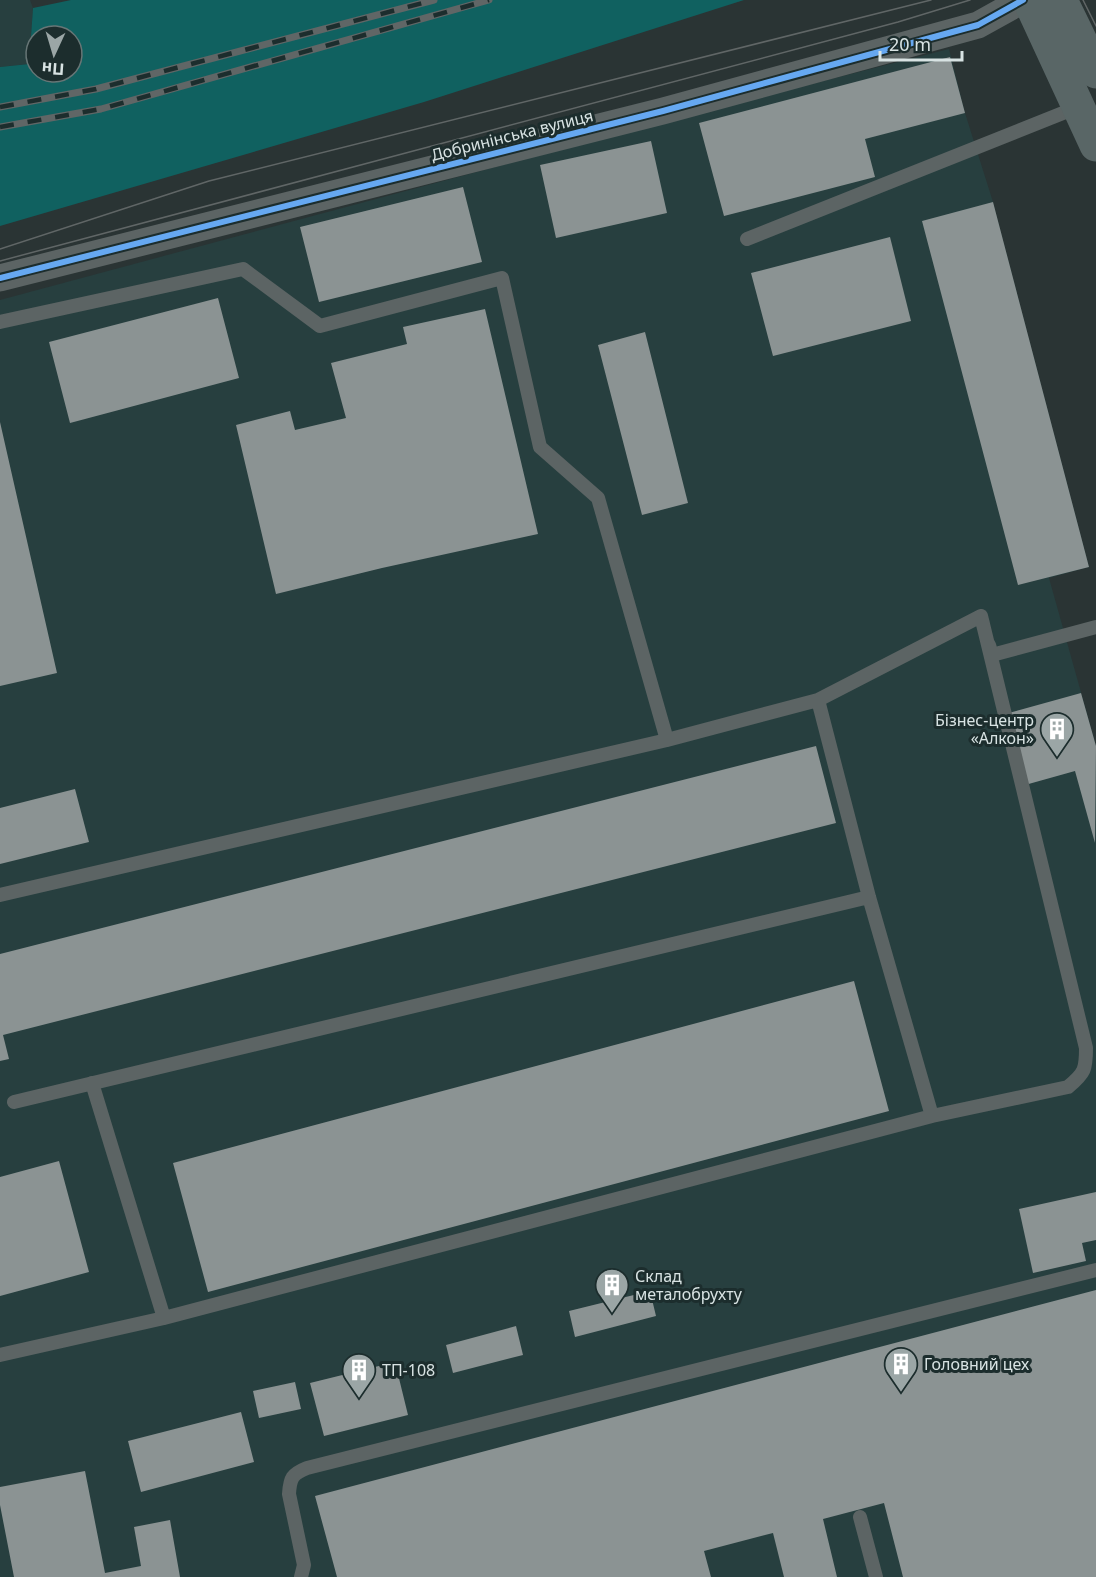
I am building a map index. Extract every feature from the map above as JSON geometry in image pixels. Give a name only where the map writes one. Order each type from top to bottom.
[{"type":"main road","points":[[1029,0],[1096,145]]},
{"type":"main road","points":[[1061,0],[1096,72]]},
{"type":"street","name":"Добринінська вулиця","points":[[0,278],[753,87],[978,25],[1023,0]]},
{"type":"lane","points":[[747,239],[1078,107]]},
{"type":"lane","points":[[0,322],[243,269],[320,326],[502,278],[540,447],[598,498],[667,740]]},
{"type":"lane","points":[[0,895],[667,740],[818,700],[981,616]]},
{"type":"lane","points":[[981,616],[992,654],[1096,627]]},
{"type":"lane","points":[[0,1355],[164,1318],[932,1116],[1068,1087],[1081,1076],[1086,1063],[1086,1048],[981,616]]},
{"type":"lane","points":[[818,700],[869,897],[932,1116]]},
{"type":"lane","points":[[14,1102],[869,897]]},
{"type":"lane","points":[[92,1083],[164,1318]]},
{"type":"lane","points":[[301,1577],[304,1566],[289,1494],[290,1482],[296,1473],[302,1470],[1096,1270]]},
{"type":"lane","points":[[860,1517],[876,1577]]},
{"type":"shaded area","points":[[0,0],[30,0],[33,8],[32,24],[24,24],[24,65],[0,67]]},
{"type":"shaded area","points":[[71,0],[744,0],[424,102],[0,226],[0,67],[24,65],[24,84],[84,84],[84,24],[32,24],[33,8]]},
{"type":"shaded area","points":[[949,49],[965,113],[993,202],[1089,567],[1049,578],[1096,746],[1096,1577],[0,1577],[0,300],[670,120]]},
{"type":"building","points":[[950,57],[965,113],[865,139],[875,177],[724,216],[699,123]]},
{"type":"building","points":[[651,141],[667,213],[556,238],[540,165]]},
{"type":"building","points":[[463,187],[482,262],[319,302],[300,227]]},
{"type":"building","points":[[993,202],[1089,567],[1018,585],[922,221]]},
{"type":"building","points":[[890,237],[911,321],[773,356],[751,273]]},
{"type":"building","points":[[218,298],[239,378],[70,423],[49,342]]},
{"type":"building","points":[[485,309],[538,534],[276,594],[236,425],[290,411],[295,430],[346,418],[331,363],[407,344],[403,327]]},
{"type":"building","points":[[645,332],[688,503],[642,515],[598,345]]},
{"type":"building","points":[[0,422],[57,673],[0,686]]},
{"type":"building","name":"Бізнес-центр «Алкон»","points":[[1081,693],[1096,746],[1095,843],[1075,771],[1025,785],[1005,714]]},
{"type":"building","points":[[816,746],[836,823],[3,1035],[9,1059],[0,1061],[0,954]]},
{"type":"building","points":[[75,789],[89,842],[0,864],[0,808]]},
{"type":"building","points":[[854,981],[889,1111],[208,1292],[173,1163]]},
{"type":"building","points":[[59,1161],[89,1272],[0,1296],[0,1177]]},
{"type":"building","points":[[1096,1192],[1096,1240],[1082,1243],[1086,1261],[1033,1273],[1019,1209]]},
{"type":"building","name":"Головний цех","points":[[1096,1290],[1096,1577],[903,1577],[884,1503],[823,1519],[837,1577],[784,1577],[773,1533],[704,1551],[711,1577],[337,1577],[315,1496]]},
{"type":"building","name":"Склад металобрухту","points":[[650,1291],[656,1316],[575,1337],[569,1311]]},
{"type":"building","points":[[516,1326],[523,1355],[453,1373],[446,1345]]},
{"type":"building","name":"ТП-108","points":[[395,1362],[408,1415],[324,1436],[310,1383]]},
{"type":"building","points":[[295,1382],[301,1409],[259,1418],[253,1391]]},
{"type":"building","points":[[241,1412],[254,1462],[141,1492],[128,1441]]},
{"type":"building","points":[[85,1471],[105,1573],[141,1566],[134,1527],[170,1520],[180,1577],[14,1577],[0,1505],[0,1487]]},
{"type":"tram line","points":[[0,249],[209,181],[931,0]]},
{"type":"tram line","points":[[0,261],[898,22],[970,0]]},
{"type":"tram line","points":[[1083,0],[1096,26]]},
{"type":"railway","points":[[0,107],[96,89],[434,0]]},
{"type":"railway","points":[[0,127],[101,109],[489,0]]},
{"type":"cycle path","points":[[0,278],[663,111],[978,25],[1023,0]]},
{"type":"place","name":"Бізнес-центр «Алкон»","points":[[1057,758]]},
{"type":"place","name":"Склад металобрухту","points":[[612,1314]]},
{"type":"place","name":"Головний цех","points":[[901,1393]]},
{"type":"place","name":"ТП-108","points":[[359,1399]]}]
